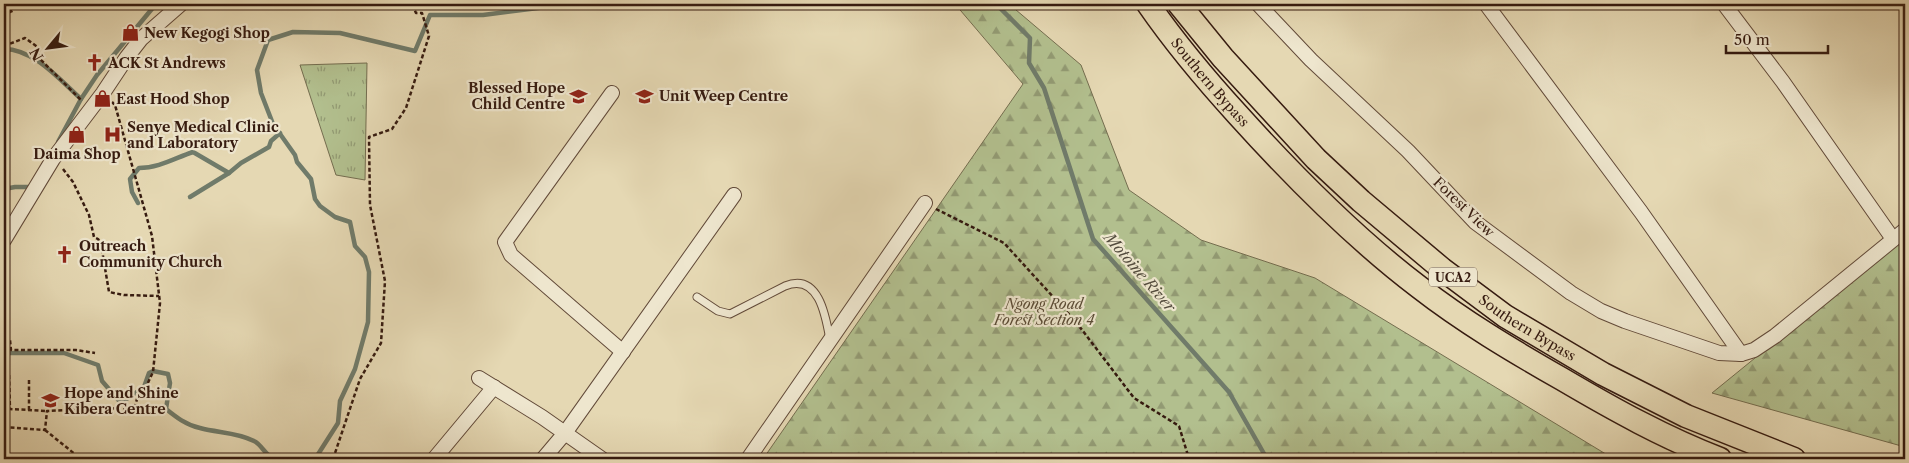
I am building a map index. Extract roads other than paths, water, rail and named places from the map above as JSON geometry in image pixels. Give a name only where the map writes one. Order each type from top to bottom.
[{"type":"highway","name":"Southern Bypass","points":[[1148,4],[1208,83],[1262,142],[1345,225],[1390,264],[1459,316],[1542,368],[1625,415],[1720,459]]},
{"type":"highway","name":"Southern Bypass","points":[[1179,4],[1223,58],[1316,159],[1361,201],[1442,269],[1505,316],[1603,374],[1686,416],[1794,459]]},
{"type":"street","points":[[4,240],[53,159],[103,93],[122,64],[141,40],[180,4]]},
{"type":"street","name":"Forest View","points":[[1258,4],[1311,60],[1408,151],[1475,222],[1556,282],[1601,311],[1625,321],[1719,353],[1740,354],[1754,350],[1775,336],[1905,230]]},
{"type":"street","points":[[1486,4],[1641,212],[1740,354]]},
{"type":"street","points":[[1724,4],[1783,82],[1893,239]]},
{"type":"street","points":[[612,93],[505,242],[511,255],[622,352]]},
{"type":"street","points":[[543,459],[565,433],[734,195]]},
{"type":"street","points":[[748,459],[925,203]]},
{"type":"street","points":[[480,378],[602,459]]},
{"type":"street","points":[[434,459],[494,387]]},
{"type":"lane","points":[[697,298],[718,311],[730,314],[792,283],[801,284],[814,292],[820,300],[825,311],[830,340]]},
{"type":"waterway","points":[[58,142],[81,99],[97,75],[156,4]]},
{"type":"waterway","points":[[315,459],[338,423],[340,401],[355,369],[368,322],[369,272],[365,257],[355,246],[350,222],[335,217],[320,206],[315,199],[311,179],[297,162],[295,155],[273,124],[261,93],[257,70],[268,40],[293,32],[340,33],[415,51],[430,15],[483,15],[558,4]]},
{"type":"waterway","name":"Motoine River","points":[[996,4],[1030,38],[1029,63],[1044,88],[1093,239],[1229,392],[1267,459]]},
{"type":"waterway","points":[[4,49],[15,50],[36,60],[81,99]]},
{"type":"waterway","points":[[138,203],[132,192],[130,179],[139,168],[160,165],[193,152],[229,173],[241,163],[269,147],[271,141],[280,133]]},
{"type":"waterway","points":[[190,197],[229,173]]},
{"type":"waterway","points":[[4,189],[32,187]]},
{"type":"waterway","points":[[7,353],[64,353],[98,365],[102,381],[121,403],[144,387],[149,373],[153,371],[168,374],[170,383],[166,409],[195,427],[248,438],[274,459]]},
{"type":"railway","points":[[4,14],[26,4]]},
{"type":"place","name":"New Kegogi Shop","points":[[130,33]]},
{"type":"place","name":"ACK St Andrews","points":[[94,63]]},
{"type":"place","name":"Blessed Hope Child Centre","points":[[579,96]]},
{"type":"place","name":"Unit Weep Centre","points":[[645,96]]},
{"type":"place","name":"East Hood Shop","points":[[102,99]]},
{"type":"place","name":"Daima Shop","points":[[77,134]]},
{"type":"place","name":"Senye Medical Clinic and Laboratory","points":[[113,135]]},
{"type":"place","name":"Outreach Community Church","points":[[65,254]]},
{"type":"place","name":"Hope and Shine Kibera Centre","points":[[50,401]]},
{"type":"park label","name":"Ngong Road Forest Section 4","points":[[1044,312]]}]
